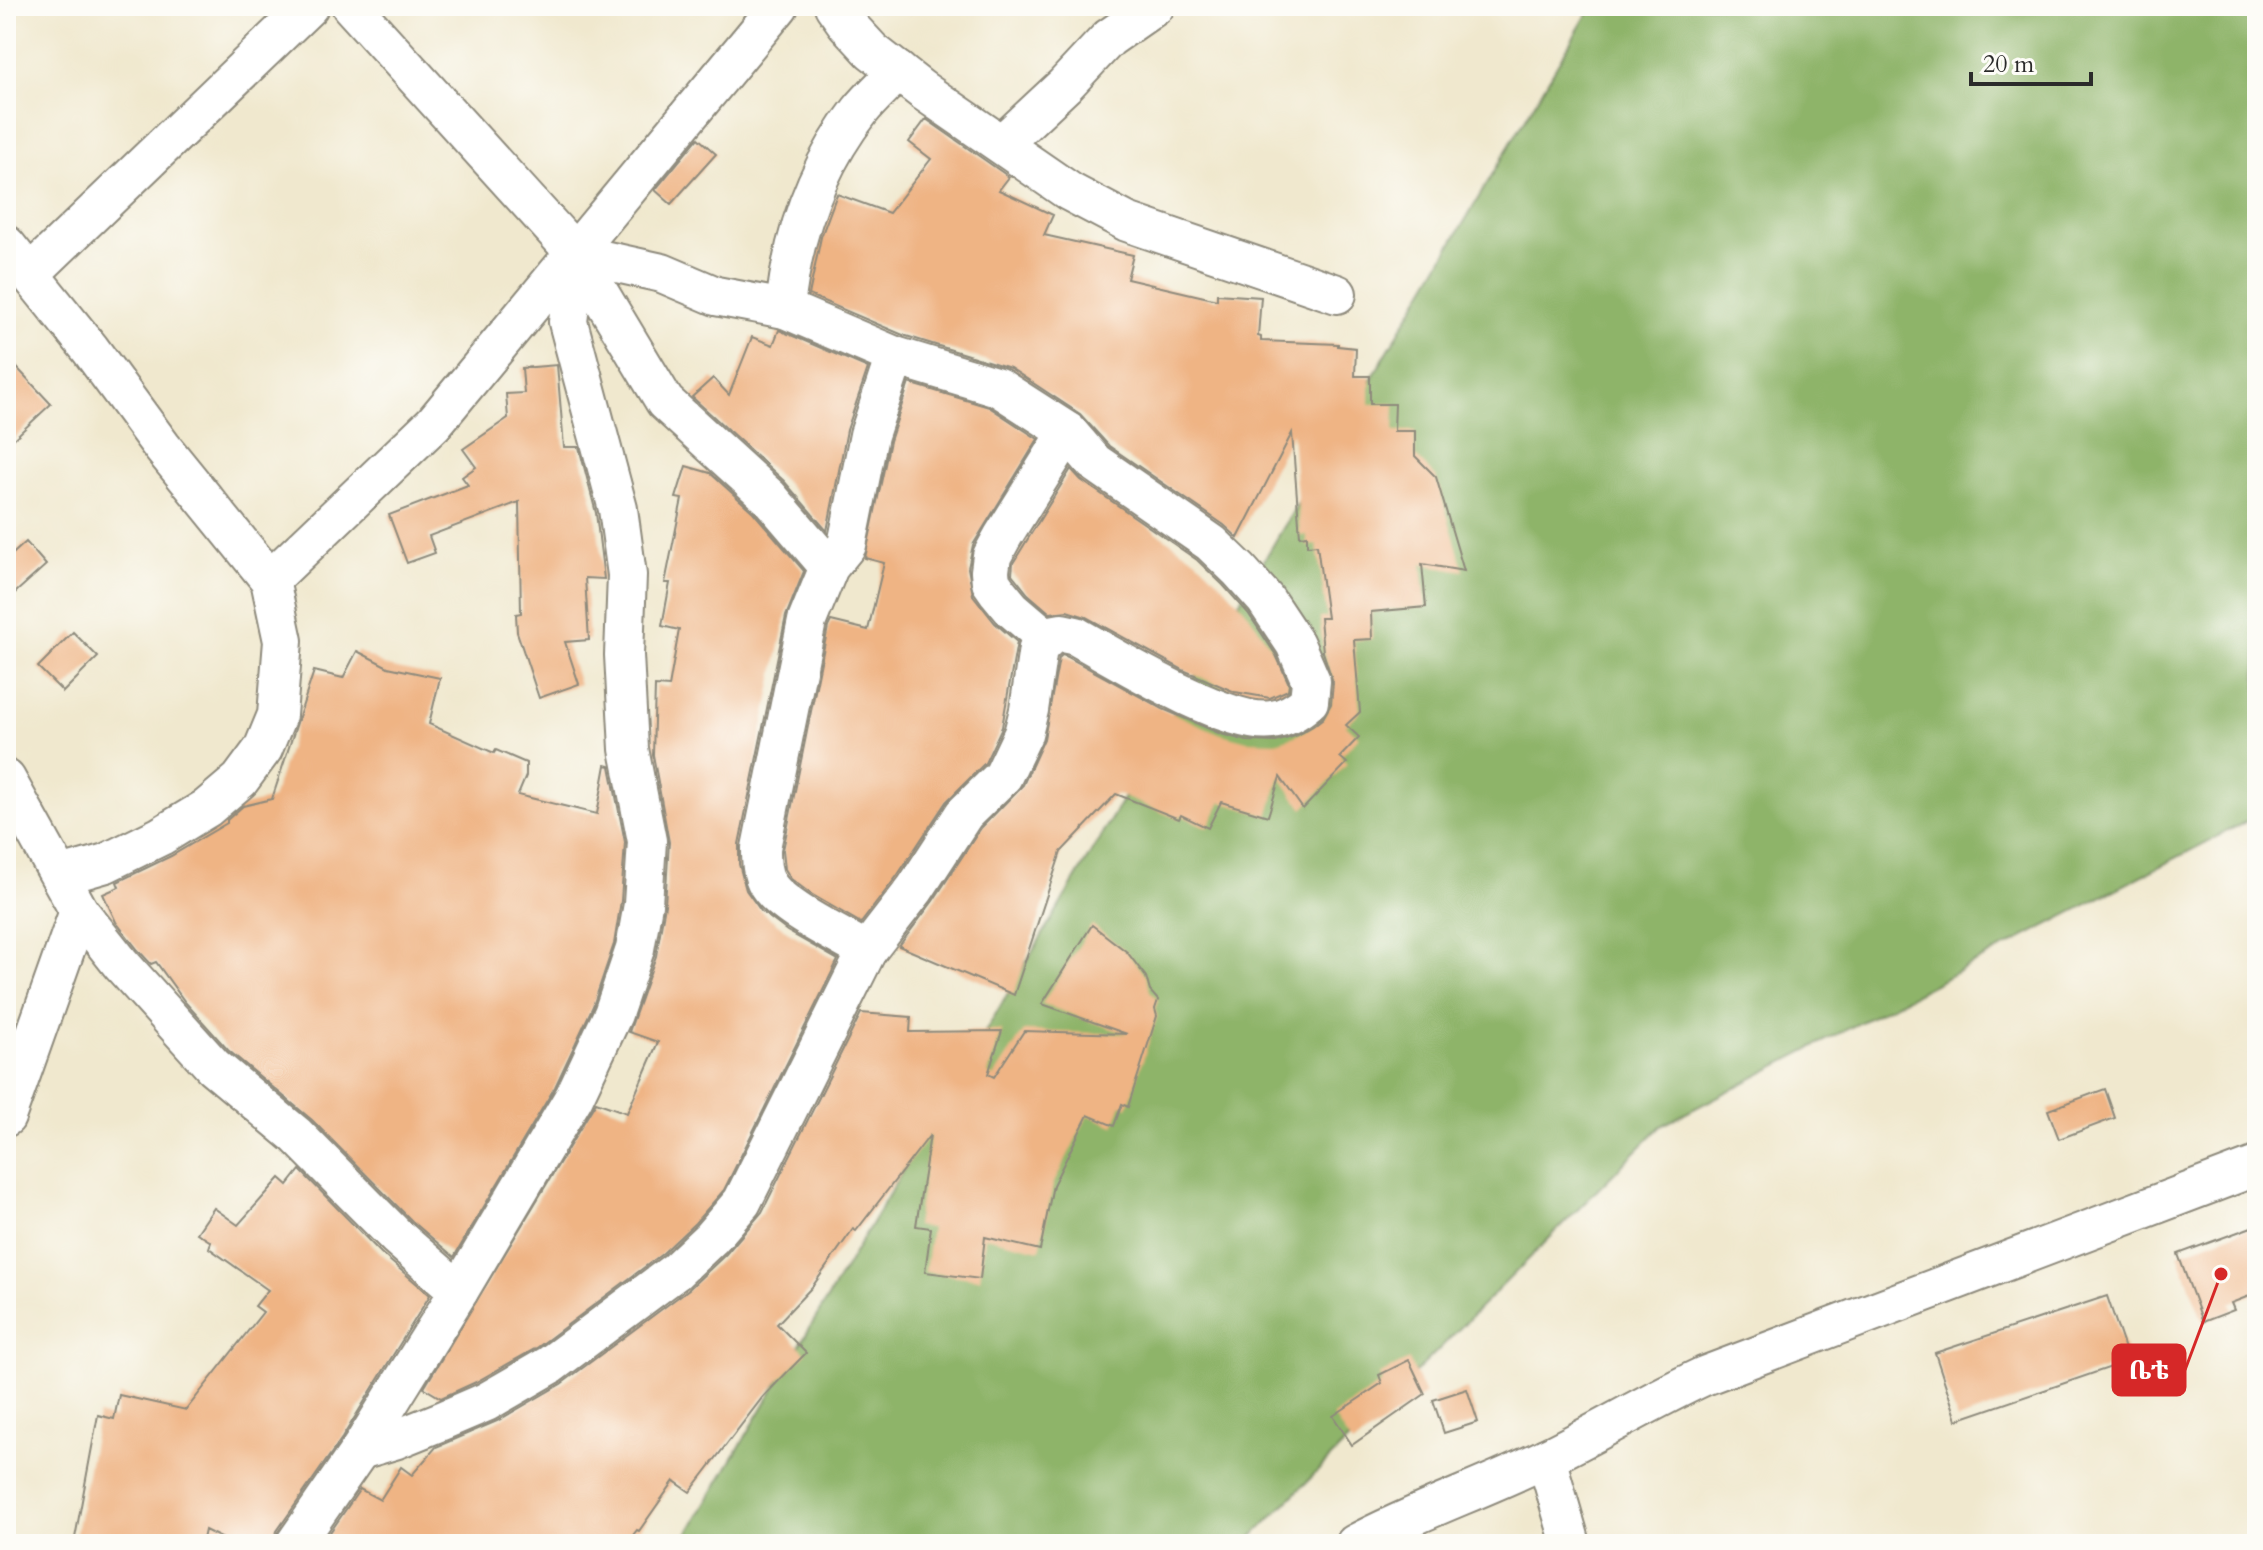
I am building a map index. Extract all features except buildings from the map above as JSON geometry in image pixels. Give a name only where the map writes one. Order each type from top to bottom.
[{"type":"street","points":[[61,876],[106,863],[161,836],[207,808],[240,780],[263,749],[277,715],[283,641],[270,580],[162,447],[18,259],[309,6]]},
{"type":"street","points":[[351,6],[576,254],[665,402],[769,497],[829,567]]},
{"type":"street","points":[[270,580],[434,423],[779,6]]},
{"type":"street","points":[[834,6],[872,51],[1070,192],[1127,222],[1337,294]]},
{"type":"street","points":[[1002,144],[1065,85],[1109,38],[1155,6]]},
{"type":"street","points":[[785,309],[789,269],[806,210],[832,151],[861,109],[898,71]]},
{"type":"street","points":[[360,1450],[397,1439],[486,1402],[550,1365],[676,1271],[711,1238],[742,1202],[867,951],[915,889],[964,814],[1003,776],[1023,734],[1038,648],[1046,638],[1062,633],[1076,636],[1175,692],[1244,717],[1271,721],[1298,711],[1309,701],[1311,681],[1295,644],[1265,599],[1239,570],[1211,543],[1094,462],[1068,432],[998,387],[895,356],[785,309],[716,296],[662,273],[576,254]]},
{"type":"street","points":[[295,1544],[360,1450],[574,1097],[613,1014],[635,949],[643,904],[647,841],[629,749],[624,655],[627,575],[618,509],[568,322],[576,254]]},
{"type":"street","points":[[867,951],[780,899],[768,884],[762,868],[761,848],[807,621],[829,567],[847,545],[869,435],[895,356]]},
{"type":"street","points":[[1046,638],[1012,609],[991,582],[990,571],[992,556],[1003,536],[1068,432]]},
{"type":"street","points":[[6,779],[79,911],[121,964],[213,1066],[296,1135],[397,1237],[459,1291]]},
{"type":"street","points":[[6,1117],[79,911]]},
{"type":"street","points":[[1355,1544],[1384,1528],[1546,1458],[1647,1402],[1704,1376],[2257,1166]]},
{"type":"street","points":[[1546,1458],[1571,1544]]},
{"type":"green space","points":[[1592,6],[2257,6],[2257,816],[1661,1126],[1245,1544],[682,1544]]},
{"type":"place","name":"ቤቴ","points":[[2221,1274]]}]
